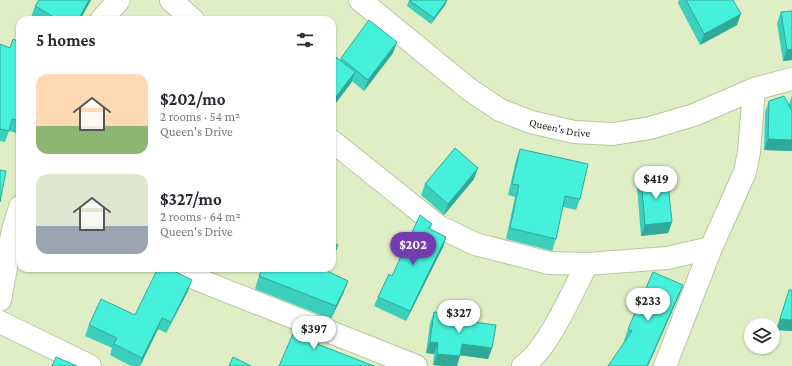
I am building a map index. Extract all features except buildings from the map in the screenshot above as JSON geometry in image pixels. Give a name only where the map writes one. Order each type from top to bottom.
[{"type":"street","points":[[105,16],[119,0]]},
{"type":"street","points":[[171,0],[189,16]]},
{"type":"street","name":"Queen's Drive","points":[[360,0],[470,90],[500,110],[531,122],[567,130],[613,134],[650,128],[694,115],[754,89],[792,78]]},
{"type":"street","points":[[665,366],[711,248],[745,172],[749,152],[754,89]]},
{"type":"street","points":[[336,144],[425,217],[451,233],[475,244],[549,262],[587,264],[667,258],[711,248]]},
{"type":"street","points":[[0,300],[16,220]]},
{"type":"street","points":[[523,366],[529,362],[551,331],[587,264]]},
{"type":"street","points":[[184,272],[194,278],[416,366]]},
{"type":"street","points":[[0,322],[90,366]]}]
